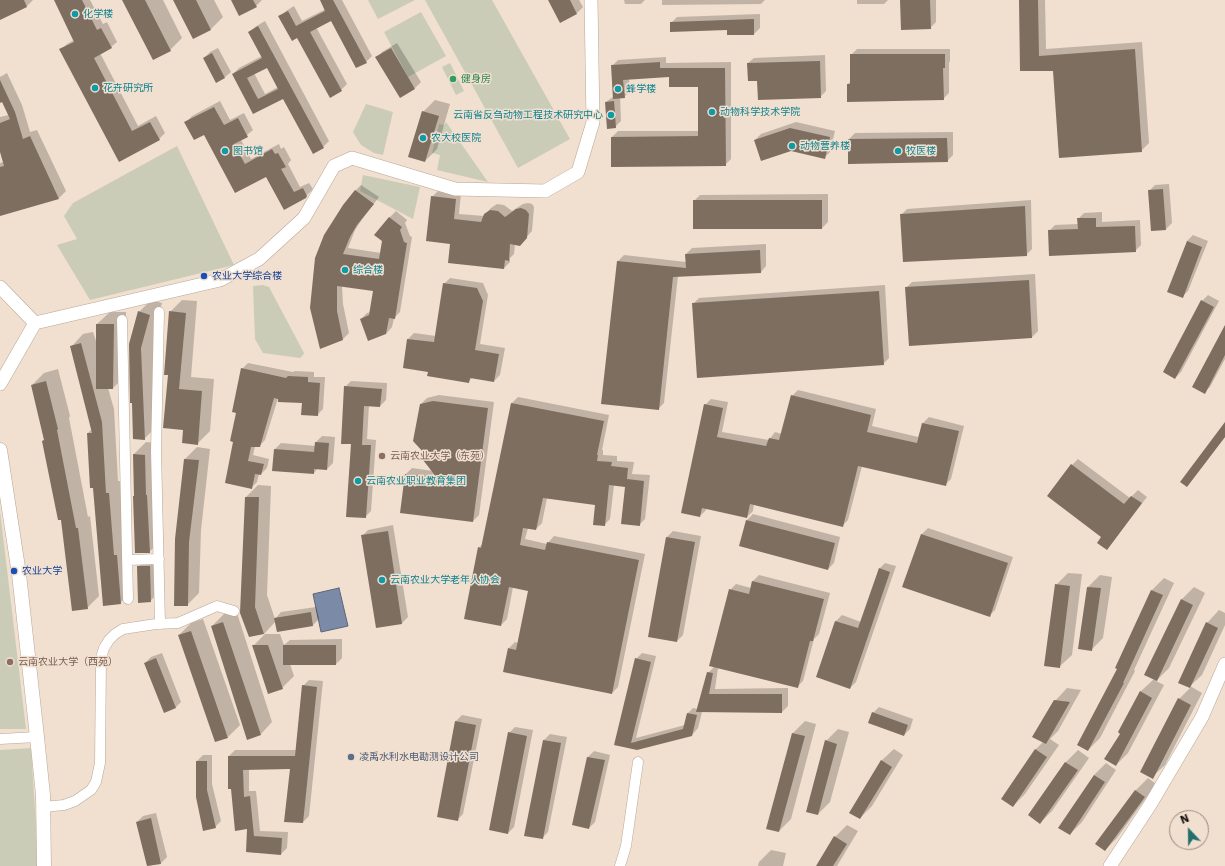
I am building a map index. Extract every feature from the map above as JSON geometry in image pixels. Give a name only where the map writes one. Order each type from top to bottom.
[{"type":"main road","points":[[0,450],[19,574],[37,737],[43,807],[44,866]]},
{"type":"street","points":[[0,384],[35,323],[220,280],[259,259],[304,218],[334,166],[352,158],[455,189],[544,191],[578,172],[593,122],[592,0]]},
{"type":"street","points":[[0,287],[35,323]]},
{"type":"street","points":[[159,312],[156,451],[160,624]]},
{"type":"street","points":[[122,320],[128,599]]},
{"type":"street","points":[[127,560],[159,559]]},
{"type":"street","points":[[43,807],[64,805],[75,802],[91,790],[96,782],[100,763],[101,658],[104,648],[109,640],[123,629],[178,623],[217,606],[234,611]]},
{"type":"street","points":[[1110,866],[1150,805],[1202,717],[1225,664]]},
{"type":"street","points":[[0,739],[37,737]]},
{"type":"street","points":[[620,866],[626,846],[638,762]]},
{"type":"green space","points":[[368,0],[415,0],[378,19]]},
{"type":"green space","points":[[425,0],[492,0],[570,139],[518,168]]},
{"type":"green space","points":[[421,12],[446,56],[408,77],[384,32]]},
{"type":"green space","name":"健身房","points":[[450,63],[464,91],[456,95],[442,67]]},
{"type":"green space","points":[[366,104],[393,112],[383,155],[374,153],[361,145],[353,132]]},
{"type":"green space","points":[[446,122],[488,182],[437,170],[440,155],[432,153],[439,124],[444,125]]},
{"type":"green space","points":[[177,146],[234,265],[90,300],[57,245],[77,239],[64,216],[73,203]]},
{"type":"green space","points":[[363,175],[420,187],[413,219],[360,191]]},
{"type":"green space","points":[[263,285],[269,287],[304,353],[300,358],[263,353],[255,339],[253,286]]},
{"type":"green space","points":[[0,511],[26,729],[0,729]]},
{"type":"green space","points":[[31,748],[38,856],[37,866],[0,866],[0,750]]},
{"type":"water","points":[[339,588],[348,626],[321,632],[313,594]]},
{"type":"building","points":[[0,0],[24,0],[27,7],[0,20]]},
{"type":"building","name":"花卉研究所","points":[[54,0],[82,0],[97,30],[101,28],[112,48],[94,58],[132,131],[150,122],[160,140],[119,162],[59,49],[74,42]]},
{"type":"building","points":[[122,0],[145,0],[171,51],[153,60]]},
{"type":"building","points":[[173,0],[196,0],[211,30],[193,39]]},
{"type":"building","points":[[231,0],[253,0],[257,7],[239,16]]},
{"type":"building","points":[[320,0],[333,0],[367,63],[356,68],[331,21],[310,32],[342,91],[330,98],[297,38],[292,41],[278,16],[288,11],[296,26],[325,11]]},
{"type":"building","points":[[548,0],[570,0],[577,14],[560,23]]},
{"type":"building","points":[[900,0],[930,0],[931,29],[901,30]]},
{"type":"building","points":[[1019,0],[1038,0],[1039,56],[1135,49],[1142,152],[1059,158],[1053,71],[1020,71]]},
{"type":"building","points":[[754,19],[754,35],[727,35],[727,30],[670,32],[670,22]]},
{"type":"building","points":[[258,26],[324,148],[313,154],[283,99],[253,114],[232,74],[262,58],[248,32]],"holes":[[[267,68],[278,89],[258,99],[247,78]]]},
{"type":"building","points":[[391,48],[415,89],[400,98],[375,57]]},
{"type":"building","points":[[212,53],[225,78],[216,83],[203,58]]},
{"type":"building","points":[[850,54],[945,54],[945,68],[943,68],[944,100],[847,102],[847,84],[850,84]]},
{"type":"building","points":[[820,61],[821,98],[758,100],[757,81],[748,81],[747,63]]},
{"type":"building","name":"动物科学技术学院","points":[[660,62],[660,68],[725,68],[726,166],[611,167],[611,137],[698,136],[698,87],[669,87],[669,77],[623,80],[625,98],[613,99],[611,65]]},
{"type":"building","points":[[0,80],[15,112],[23,139],[30,136],[59,199],[0,216],[0,167],[4,166],[0,152],[0,123],[10,119],[2,102],[0,103]]},
{"type":"building","name":"云南省反刍动物工程技术研究中心","points":[[614,101],[616,128],[607,129],[605,102]]},
{"type":"building","name":"图书馆","points":[[214,107],[224,125],[238,118],[248,137],[234,144],[245,164],[272,149],[275,154],[278,153],[286,167],[281,169],[294,192],[303,188],[307,196],[306,198],[284,210],[266,177],[235,193],[204,135],[194,140],[184,122]]},
{"type":"building","name":"农大校医院","points":[[422,111],[439,116],[425,162],[408,157]]},
{"type":"building","name":"动物营养楼","points":[[790,128],[830,137],[825,159],[791,151],[761,161],[754,140]]},
{"type":"building","name":"牧医楼","points":[[947,138],[948,162],[848,164],[848,139]]},
{"type":"building","points":[[1163,189],[1166,230],[1151,231],[1148,190]]},
{"type":"building","name":"综合楼","points":[[355,190],[374,204],[357,225],[343,254],[379,259],[382,241],[374,235],[389,217],[402,227],[400,230],[404,242],[407,243],[395,319],[389,318],[386,334],[368,341],[360,319],[369,315],[373,291],[337,286],[337,311],[343,340],[320,349],[310,308],[315,258],[324,235],[343,205]]},
{"type":"building","points":[[431,196],[456,199],[454,219],[481,222],[484,214],[490,210],[498,211],[505,217],[516,209],[521,208],[526,210],[529,214],[527,238],[520,246],[510,244],[509,261],[505,260],[504,269],[448,263],[450,244],[426,241]]},
{"type":"building","points":[[693,200],[822,200],[822,229],[693,229]]},
{"type":"building","points":[[1025,206],[1027,256],[903,262],[900,214]]},
{"type":"building","points":[[1077,218],[1096,218],[1096,227],[1135,226],[1136,252],[1049,256],[1048,230],[1078,229]]},
{"type":"building","points":[[1187,241],[1202,247],[1183,298],[1167,292]]},
{"type":"building","points":[[760,250],[761,273],[673,277],[659,410],[601,404],[617,261],[686,268],[685,254]]},
{"type":"building","points":[[1029,280],[1032,338],[909,346],[905,287]]},
{"type":"building","points":[[443,283],[477,288],[483,301],[475,350],[499,354],[494,382],[470,378],[469,383],[427,376],[428,372],[403,368],[407,339],[434,342]]},
{"type":"building","points":[[879,291],[884,365],[697,378],[692,303]]},
{"type":"building","points":[[1201,300],[1214,307],[1175,379],[1163,372]]},
{"type":"building","points":[[138,311],[150,315],[141,348],[145,440],[133,439],[132,403],[130,403],[129,344]]},
{"type":"building","points":[[169,311],[186,313],[179,389],[202,391],[198,445],[182,443],[183,430],[163,428],[168,375],[164,375]]},
{"type":"building","points":[[96,324],[114,324],[113,389],[96,389]]},
{"type":"building","points":[[1225,325],[1225,355],[1205,394],[1192,387]]},
{"type":"building","points":[[81,343],[102,422],[106,493],[109,493],[114,555],[117,555],[121,604],[103,606],[93,488],[90,488],[87,433],[92,433],[70,346]]},
{"type":"building","points":[[241,368],[286,378],[288,376],[308,377],[308,382],[320,383],[318,416],[301,415],[302,403],[278,402],[278,399],[274,398],[260,447],[251,447],[248,461],[264,464],[261,475],[255,474],[252,489],[225,483],[233,442],[230,441],[236,413],[232,412]]},
{"type":"building","points":[[46,381],[58,429],[76,528],[78,528],[88,609],[72,611],[61,520],[58,520],[42,441],[44,440],[31,385]]},
{"type":"building","name":"云南农业职业教育集团","points":[[344,386],[382,389],[380,407],[364,406],[362,445],[371,445],[366,518],[346,517],[351,444],[341,444]]},
{"type":"building","points":[[791,395],[871,415],[867,432],[917,443],[922,423],[959,431],[946,486],[858,466],[843,527],[750,504],[747,518],[702,508],[700,517],[681,513],[704,404],[723,408],[717,437],[766,446],[769,438],[779,440]]},
{"type":"building","points":[[433,401],[488,408],[473,522],[400,513],[405,474],[437,478],[423,460],[424,453],[413,441],[420,404]]},
{"type":"building","points":[[511,403],[604,421],[597,461],[612,462],[611,466],[628,468],[627,479],[644,481],[640,526],[621,524],[625,487],[609,485],[605,526],[593,525],[595,505],[543,498],[536,530],[523,528],[520,545],[545,550],[547,542],[639,560],[612,694],[503,672],[508,648],[516,650],[528,591],[509,587],[501,626],[464,619],[478,547],[481,548]]},
{"type":"building","points":[[1225,422],[1225,437],[1187,487],[1180,482]]},
{"type":"building","points":[[315,442],[329,443],[327,470],[314,469],[314,474],[272,471],[274,449],[314,452]]},
{"type":"building","points":[[133,454],[145,455],[150,553],[135,553]]},
{"type":"building","points":[[184,459],[199,460],[189,542],[188,606],[174,606],[175,539]]},
{"type":"building","points":[[1071,464],[1124,504],[1131,496],[1142,503],[1107,550],[1097,543],[1101,537],[1047,496]]},
{"type":"building","points":[[245,497],[259,497],[255,607],[264,634],[249,637],[240,613]]},
{"type":"building","points":[[746,520],[835,543],[828,570],[739,546]]},
{"type":"building","name":"云南农业大学老年人协会","points":[[388,531],[402,624],[376,628],[361,535]]},
{"type":"building","points":[[921,534],[1008,563],[990,617],[902,587]]},
{"type":"building","points":[[666,537],[695,542],[677,642],[648,637]]},
{"type":"building","points":[[137,566],[150,566],[151,602],[138,603]]},
{"type":"building","points":[[879,568],[890,572],[850,689],[816,677],[835,621],[858,628]]},
{"type":"building","points":[[752,581],[824,599],[813,641],[810,641],[798,688],[709,666],[729,589],[749,594]]},
{"type":"building","points":[[1055,584],[1070,586],[1060,668],[1044,666]]},
{"type":"building","points":[[1087,587],[1101,588],[1092,651],[1078,649]]},
{"type":"building","points":[[1151,590],[1163,595],[1124,683],[1088,751],[1077,745],[1117,669],[1115,668]]},
{"type":"building","points":[[1181,599],[1193,605],[1157,681],[1144,675]]},
{"type":"building","points":[[311,612],[313,626],[277,632],[274,618]]},
{"type":"building","points":[[223,622],[261,735],[247,740],[211,626]]},
{"type":"building","points":[[1206,622],[1218,628],[1190,688],[1178,683]]},
{"type":"building","points":[[191,631],[228,738],[215,742],[178,635]]},
{"type":"building","points":[[252,645],[268,645],[283,689],[268,694]]},
{"type":"building","points":[[283,645],[336,645],[336,665],[283,665]]},
{"type":"building","points":[[156,658],[176,708],[164,713],[144,663]]},
{"type":"building","points":[[635,658],[651,662],[631,743],[683,729],[687,713],[697,715],[692,736],[637,750],[614,745]]},
{"type":"building","points":[[707,672],[713,673],[709,694],[782,694],[782,713],[696,712]]},
{"type":"building","points":[[302,685],[317,687],[303,823],[284,822],[290,769],[243,770],[244,797],[250,796],[254,836],[282,838],[281,855],[246,852],[247,829],[235,831],[231,789],[228,789],[228,756],[295,756]]},
{"type":"building","points":[[1140,691],[1152,698],[1116,766],[1104,759],[1120,734],[1118,732]]},
{"type":"building","points":[[1178,698],[1191,705],[1153,779],[1140,772]]},
{"type":"building","points":[[1054,700],[1070,702],[1046,744],[1032,737]]},
{"type":"building","points":[[872,712],[908,725],[904,736],[868,723]]},
{"type":"building","points":[[455,721],[476,725],[458,821],[437,817]]},
{"type":"building","points":[[508,732],[527,736],[508,834],[489,830]]},
{"type":"building","points":[[792,733],[805,736],[779,832],[766,829]]},
{"type":"building","points":[[543,740],[561,743],[543,839],[524,836]]},
{"type":"building","points":[[825,740],[837,744],[818,815],[806,812]]},
{"type":"building","points":[[1035,749],[1047,757],[1013,807],[1001,799]]},
{"type":"building","points":[[587,757],[605,760],[589,829],[572,825]]},
{"type":"building","points":[[881,760],[892,767],[860,819],[849,813]]},
{"type":"building","points":[[196,761],[207,761],[207,790],[216,828],[203,831],[196,797]]},
{"type":"building","points":[[1065,762],[1078,770],[1040,824],[1028,815]]},
{"type":"building","points":[[1094,775],[1105,782],[1070,835],[1058,828]]},
{"type":"building","points":[[1135,790],[1145,797],[1105,851],[1095,844]]},
{"type":"building","points":[[151,818],[161,864],[147,866],[136,822]]},
{"type":"building","points":[[834,836],[847,844],[833,866],[816,866]]},
{"type":"place","name":"化学楼","points":[[75,14]]},
{"type":"place","name":"健身房","points":[[453,79]]},
{"type":"place","name":"花卉研究所","points":[[95,88]]},
{"type":"place","name":"蜂学楼","points":[[618,89]]},
{"type":"place","name":"动物科学技术学院","points":[[712,112]]},
{"type":"place","name":"云南省反刍动物工程技术研究中心","points":[[611,115]]},
{"type":"place","name":"农大校医院","points":[[423,138]]},
{"type":"place","name":"动物营养楼","points":[[792,146]]},
{"type":"place","name":"图书馆","points":[[225,151]]},
{"type":"place","name":"牧医楼","points":[[898,151]]},
{"type":"place","name":"综合楼","points":[[345,270]]},
{"type":"place","name":"农业大学综合楼","points":[[204,276]]},
{"type":"place","name":"云南农业大学（东苑）","points":[[382,456]]},
{"type":"place","name":"云南农业职业教育集团","points":[[358,481]]},
{"type":"place","name":"农业大学","points":[[14,571]]},
{"type":"place","name":"云南农业大学老年人协会","points":[[382,580]]},
{"type":"place","name":"云南农业大学（西苑）","points":[[10,662]]},
{"type":"place","name":"凌禹水利水电勘测设计公司","points":[[351,757]]}]
